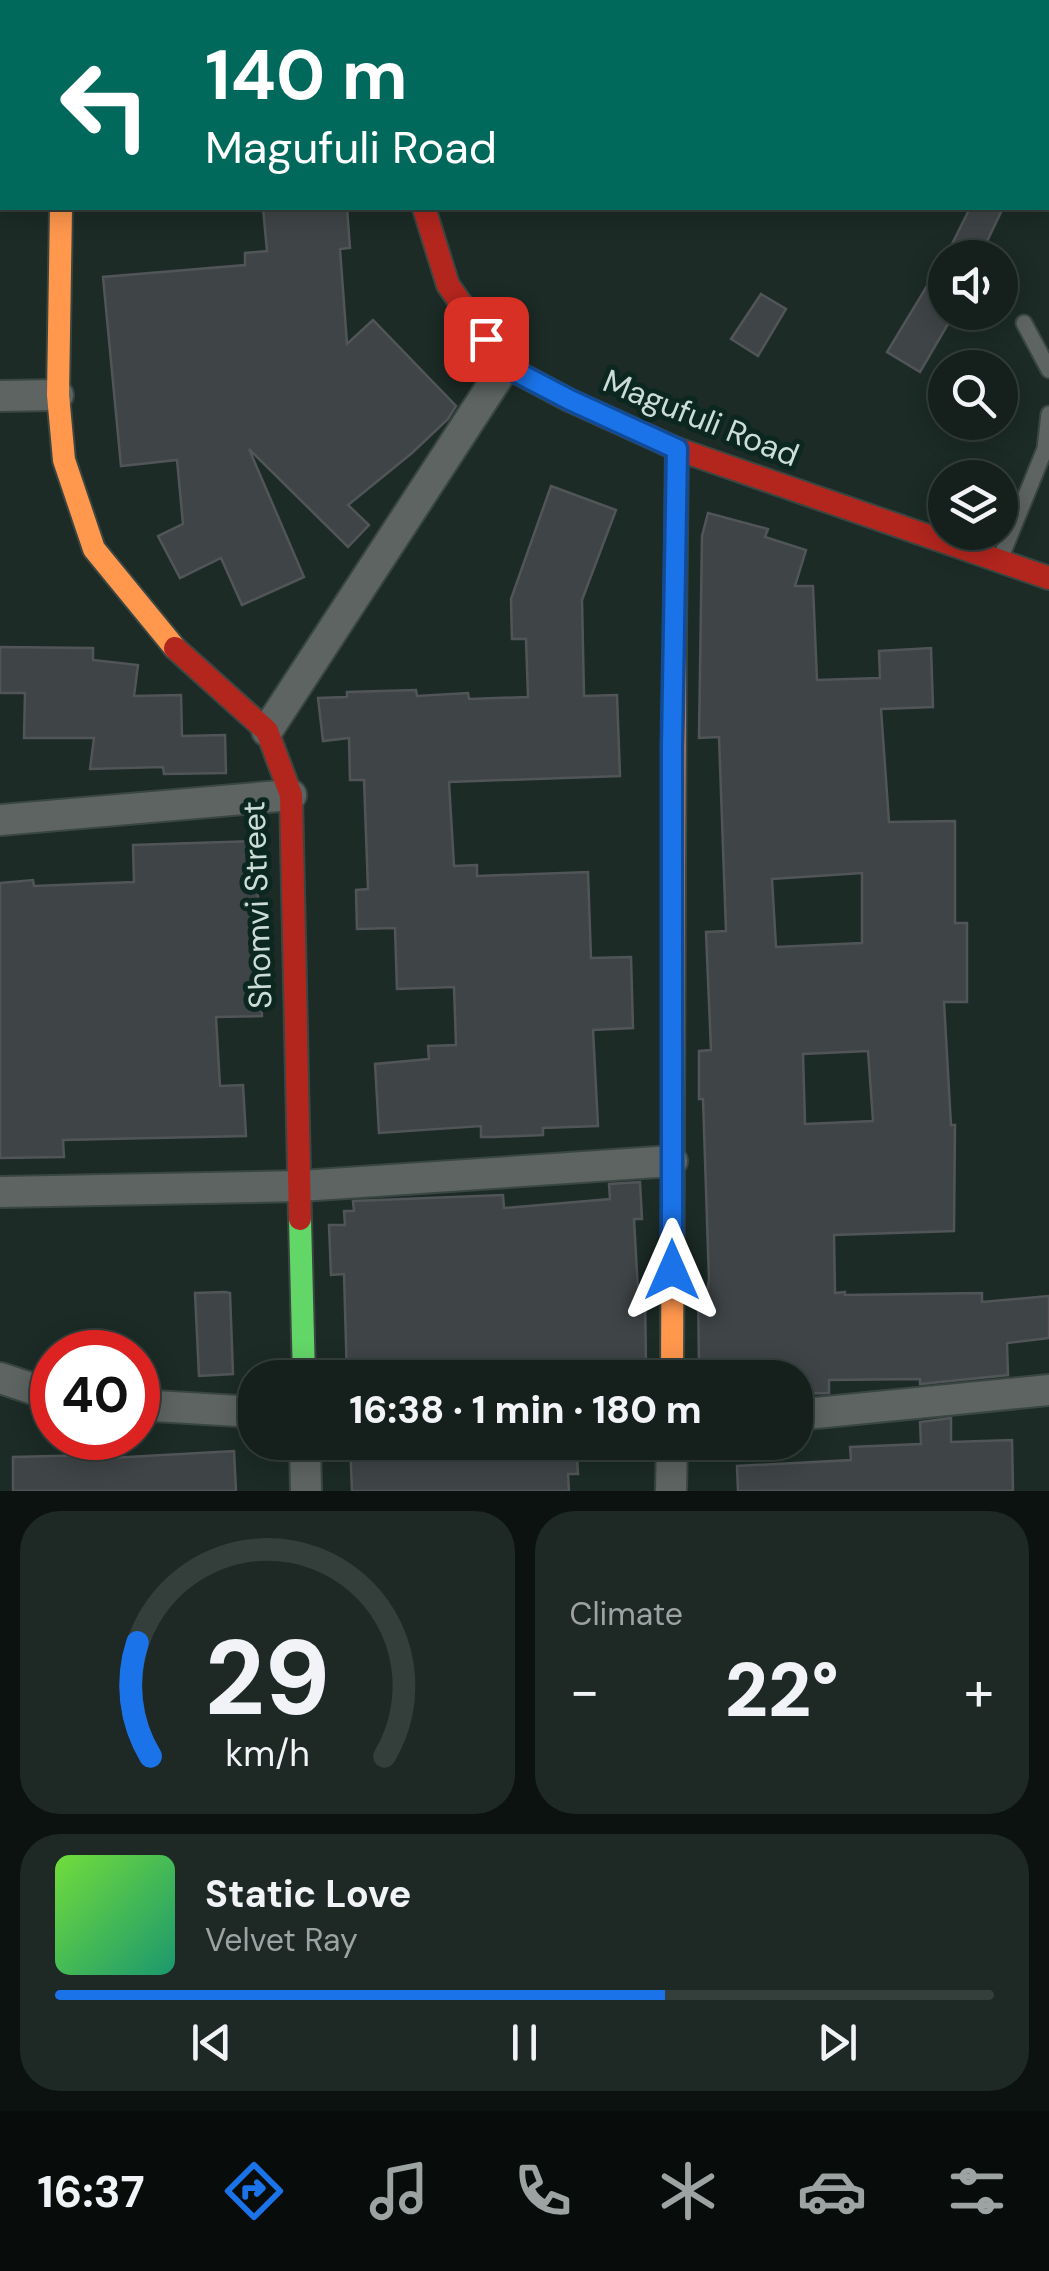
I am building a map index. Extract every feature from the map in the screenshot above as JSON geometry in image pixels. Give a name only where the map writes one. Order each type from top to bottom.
[{"type":"street","name":"Shomvi Street","points":[[61,210],[58,395],[64,460],[94,548],[181,656],[267,732],[291,795],[304,1360]]},
{"type":"street","name":"Magufuli Road","points":[[425,210],[448,285],[505,366],[677,449],[1049,578]]},
{"type":"street","points":[[267,732],[505,366]]},
{"type":"street","points":[[0,396],[58,395]]},
{"type":"street","points":[[672,1360],[677,449]]},
{"type":"street","points":[[0,820],[291,795]]},
{"type":"street","points":[[0,1192],[301,1186],[672,1162]]},
{"type":"street","points":[[0,1378],[30,1388]]},
{"type":"street","points":[[813,1413],[1049,1390]]},
{"type":"street","points":[[160,1406],[238,1411]]},
{"type":"street","points":[[305,1460],[306,1491]]},
{"type":"street","points":[[672,1460],[672,1491]]},
{"type":"lane","points":[[1024,322],[1049,370]]},
{"type":"lane","points":[[999,561],[1045,449],[1049,414]]},
{"type":"building","points":[[263,210],[347,210],[350,248],[340,249],[347,344],[373,320],[456,406],[448,419],[412,453],[348,505],[369,525],[348,547],[249,449],[304,577],[242,605],[221,558],[180,578],[158,536],[183,524],[177,460],[121,466],[103,277],[245,265],[245,253],[267,251]]},
{"type":"building","points":[[969,210],[1002,210],[988,240],[954,240]]},
{"type":"building","points":[[928,284],[928,330],[944,330],[933,350],[928,350],[920,372],[887,352]]},
{"type":"building","points":[[761,294],[786,309],[758,356],[731,339]]},
{"type":"building","points":[[551,486],[616,510],[582,600],[584,696],[617,695],[620,776],[449,782],[454,866],[477,865],[477,876],[588,872],[591,958],[631,957],[633,1028],[593,1030],[598,1126],[543,1128],[543,1135],[494,1137],[481,1137],[481,1126],[379,1133],[375,1064],[429,1059],[428,1046],[456,1045],[454,987],[397,989],[395,928],[357,929],[356,890],[368,889],[364,780],[350,780],[349,738],[323,741],[318,698],[347,697],[347,692],[416,690],[417,696],[468,693],[469,699],[528,697],[526,639],[512,639],[511,599]]},
{"type":"building","points":[[708,513],[768,529],[765,537],[806,550],[795,586],[813,586],[817,680],[880,678],[879,651],[931,648],[933,707],[881,709],[889,822],[955,821],[955,923],[967,923],[967,1002],[944,1002],[951,1125],[955,1125],[954,1231],[834,1235],[835,1293],[982,1293],[982,1302],[1049,1296],[1049,1338],[1007,1343],[1008,1375],[920,1384],[920,1379],[829,1380],[829,1393],[813,1393],[813,1360],[699,1360],[698,1290],[707,1291],[709,1280],[703,1099],[699,1099],[699,1051],[711,1050],[706,932],[726,931],[719,737],[699,738],[702,536]],"holes":[[[862,873],[862,943],[776,947],[772,879]],[[868,1051],[873,1121],[805,1124],[803,1054]]]},
{"type":"building","points":[[0,647],[93,648],[93,660],[138,665],[134,696],[181,695],[182,736],[225,735],[226,773],[164,774],[163,767],[90,769],[94,738],[24,738],[25,693],[0,693]]},
{"type":"building","points":[[256,841],[262,1016],[216,1017],[220,1086],[243,1085],[246,1136],[63,1140],[64,1157],[0,1158],[0,883],[33,880],[34,886],[134,882],[133,845]]},
{"type":"building","points":[[640,1182],[642,1219],[634,1219],[638,1290],[645,1290],[646,1360],[346,1360],[344,1274],[331,1275],[329,1225],[345,1225],[344,1211],[354,1211],[353,1201],[503,1195],[504,1208],[610,1199],[609,1184]]},
{"type":"building","points":[[195,1293],[230,1293],[233,1374],[199,1376]]},
{"type":"building","points":[[951,1418],[951,1442],[1012,1440],[1013,1491],[738,1491],[737,1466],[851,1460],[850,1447],[921,1444],[920,1422]]},
{"type":"building","points":[[234,1451],[236,1491],[13,1491],[13,1457],[160,1460],[160,1455]]},
{"type":"building","points":[[351,1460],[577,1460],[578,1474],[568,1474],[569,1491],[352,1491]]},
{"type":"traffic: fast","points":[[675,628],[677,449]]},
{"type":"traffic: fast","points":[[300,1219],[304,1360]]},
{"type":"traffic: slow","points":[[61,210],[58,395],[64,460],[94,549],[175,648]]},
{"type":"traffic: slow","points":[[672,1360],[675,628]]},
{"type":"traffic: jam","points":[[425,210],[448,285],[505,366],[677,449],[1049,578]]},
{"type":"traffic: jam","points":[[175,648],[267,731],[291,795],[300,1219]]},
{"type":"route","points":[[486,339],[505,366],[677,449],[672,746],[672,1270]]}]
